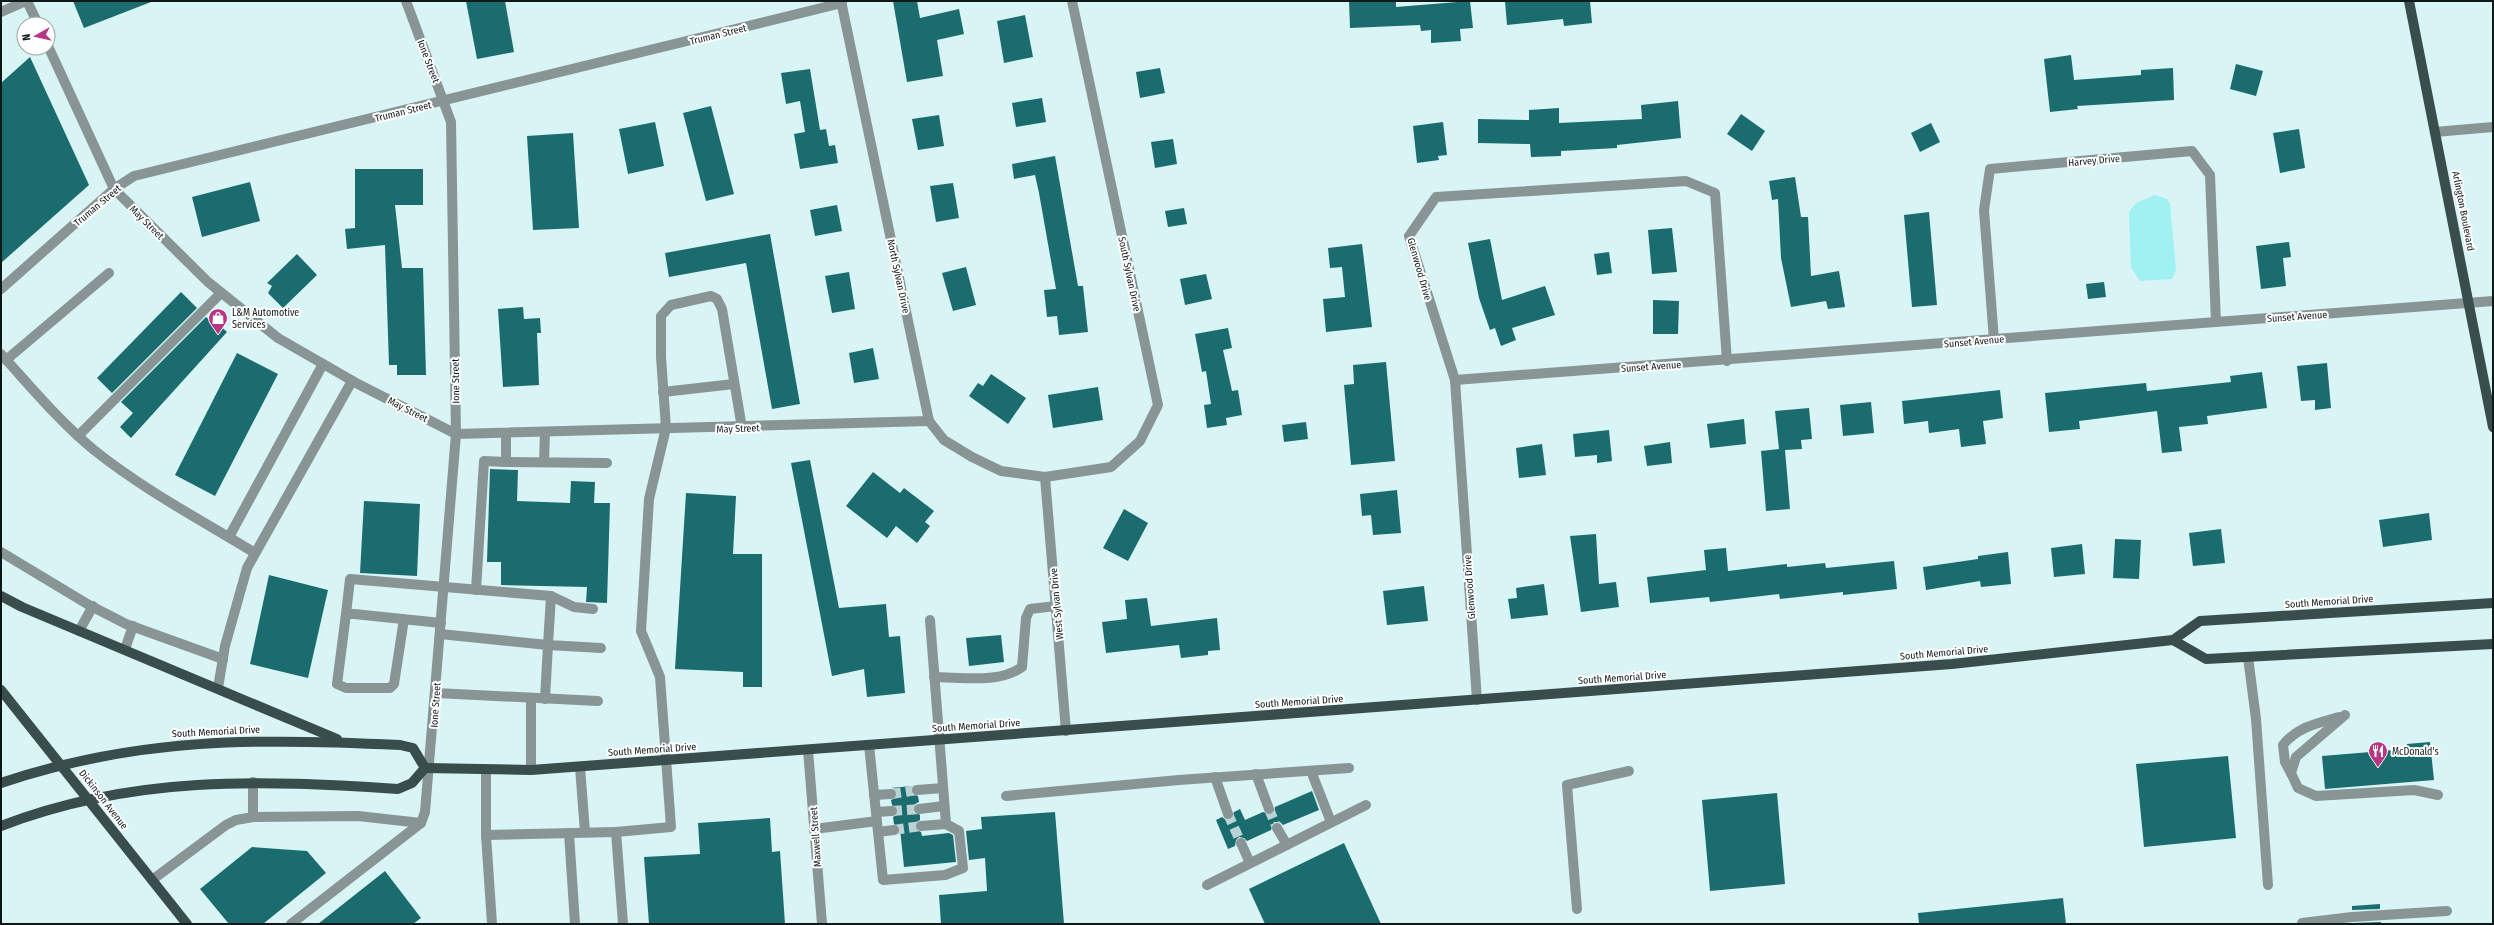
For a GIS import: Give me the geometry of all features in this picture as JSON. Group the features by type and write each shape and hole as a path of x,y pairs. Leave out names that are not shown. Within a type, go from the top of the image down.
{"main road":[{"name":"Arlington Boulevard","path":"2409,1 2470,303 2493,427"},
{"path":"1,596 79,631 218,688 343,742"},
{"name":"South Memorial Drive","path":"1,783 62,765 154,747 201,743 296,740 400,745 413,748 427,769 486,771 580,767 1952,664 2173,640 2200,621 2493,603"},
{"path":"2173,640 2206,659 2493,644"},
{"name":"Dickinson Avenue","path":"1,690 187,924"},
{"path":"1,826 89,799 177,786 253,782 398,789 412,783 427,769"}],"street":[{"path":"1,12 27,1 34,16"},
{"name":"Ione Street","path":"406,1 451,122 456,434 436,693 427,769 425,812 421,823"},
{"name":"South Sylvan Drive","path":"1045,477 1111,467 1140,441 1158,405 1072,1"},
{"name":"Truman Street","path":"1,289 114,189 134,176 842,2"},
{"name":"North Sylvan Drive","path":"842,2 929,421 944,440 972,457 1001,471 1045,477"},
{"name":"May Street","path":"53,56 114,189 221,293 278,338 352,381 456,434 666,428 742,428 929,421"},
{"path":"2436,132 2493,127"},
{"name":"Harvey Drive","path":"1994,340 1984,210 1990,169 2192,151 2210,175 2216,322"},
{"name":"Glenwood Drive","path":"1477,700 1455,380 1409,236 1436,197 1686,181 1715,193 1727,361"},
{"path":"109,273 3,357 78,436 141,484 255,553"},
{"path":"78,436 221,293"},
{"path":"486,836 616,832 671,827 660,678 641,631 649,499 666,428 663,392 661,316 671,305 711,296 717,299 722,308 742,428"},
{"name":"Sunset Avenue","path":"1455,380 1727,361 2493,301"},
{"path":"229,538 323,364"},
{"path":"218,688 223,659 247,568 352,381"},
{"path":"663,392 734,384"},
{"path":"544,462 545,432"},
{"path":"506,433 506,462"},
{"path":"476,590 484,461 606,463"},
{"name":"West Sylvan Drive","path":"1045,477 1066,731"},
{"path":"1,552 93,606 133,626 223,659"},
{"path":"404,619 394,684 390,688 346,688 338,684 350,579 551,596 574,607 593,609"},
{"path":"545,699 551,596"},
{"path":"79,631 93,606"},
{"path":"934,677 999,676 1012,674 1022,667 1026,618 1030,609 1056,606"},
{"path":"346,614 441,623"},
{"path":"930,620 938,740 946,824"},
{"path":"125,649 133,626"},
{"path":"440,634 548,645 601,648"},
{"path":"2248,657 2256,719 2268,885"},
{"path":"436,693 598,701"},
{"path":"531,698 531,770"},
{"path":"2290,773 2296,757 2345,715 2306,727 2292,734 2283,745 2285,762 2290,773 2298,788 2316,796 2414,790 2438,795"},
{"path":"869,746 883,880 945,875 964,868 959,831 946,824 921,826"},
{"name":"Maxwell Street","path":"808,750 822,924"},
{"path":"580,767 585,832"},
{"path":"1006,796 1215,777 1349,768"},
{"path":"486,771 486,836 492,924"},
{"path":"1311,771 1331,822"},
{"path":"1577,909 1567,785 1629,771"},
{"path":"1256,774 1269,809"},
{"path":"1215,777 1228,814"},
{"path":"253,782 253,818"},
{"path":"918,790 943,788"},
{"path":"874,796 891,794"},
{"path":"1207,885 1366,805"},
{"path":"919,809 944,806"},
{"path":"814,829 877,822 892,811"},
{"path":"152,880 226,825 236,820 253,818 358,816 421,823"},
{"path":"877,822 894,830"},
{"path":"291,924 421,823"},
{"path":"1277,828 1287,845"},
{"path":"616,832 623,924"},
{"path":"569,833 575,924"},
{"path":"1241,843 1250,863"},
{"path":"2302,924 2352,917 2447,911"}],"shaded area":[{"path":"2155,195 2167,199 2170,204 2176,270 2172,279 2140,281 2131,268 2129,212 2136,203"}],"building":[{"path":"73,1 151,1 151,2 84,28"},
{"path":"466,1 505,1 514,52 477,59"},
{"path":"893,1 917,1 920,18 959,9 964,34 937,40 943,76 907,82"},
{"path":"1349,1 1396,1 1396,7 1470,1 1473,28 1460,29 1461,41 1431,43 1431,30 1421,31 1420,25 1350,28"},
{"path":"1505,1 1590,1 1592,23 1564,26 1563,19 1507,25"},
{"path":"1025,15 1033,57 1004,63 997,21"},
{"path":"2071,55 2074,80 2141,75 2141,70 2173,68 2174,100 2077,106 2078,109 2050,112 2044,59"},
{"path":"30,57 89,185 1,263 1,83"},
{"path":"2236,64 2263,71 2256,96 2230,89"},
{"path":"1160,68 1165,93 1140,98 1136,72"},
{"path":"810,69 820,130 826,129 829,146 835,145 838,163 800,169 794,134 805,132 800,101 786,104 781,73"},
{"path":"1042,98 1046,122 1016,127 1012,103"},
{"path":"1678,101 1681,138 1617,145 1617,148 1561,151 1561,156 1531,157 1530,144 1478,143 1478,119 1529,120 1529,110 1559,108 1559,123 1642,119 1641,105"},
{"path":"711,106 734,194 706,201 683,113"},
{"path":"1741,114 1765,131 1752,151 1727,134"},
{"path":"939,115 944,146 918,150 912,119"},
{"path":"655,122 664,166 628,174 619,129"},
{"path":"1443,122 1447,155 1438,156 1439,160 1417,163 1413,126"},
{"path":"1931,123 1940,142 1920,152 1911,133"},
{"path":"2299,129 2305,168 2280,173 2273,133"},
{"path":"573,133 579,228 533,230 527,136"},
{"path":"1173,139 1177,164 1155,168 1151,142"},
{"path":"1055,156 1078,286 1083,286 1088,332 1059,335 1057,316 1047,317 1044,290 1056,289 1035,175 1014,179 1012,164"},
{"path":"355,169 423,169 423,205 395,205 402,268 423,268 426,375 397,375 397,365 389,365 385,245 347,249 345,229 355,228"},
{"path":"1795,177 1801,217 1808,217 1811,276 1839,271 1845,307 1828,309 1826,301 1791,307 1781,258 1778,199 1772,200 1769,181"},
{"path":"250,182 260,221 202,237 192,197"},
{"path":"953,183 959,218 936,222 930,186"},
{"path":"837,205 842,231 815,236 810,210"},
{"path":"1184,208 1187,224 1168,227 1165,211"},
{"path":"1929,212 1937,305 1912,307 1904,215"},
{"path":"1672,228 1677,272 1652,274 1648,230"},
{"path":"770,234 800,404 772,409 746,263 669,277 665,253"},
{"path":"1490,239 1502,300 1545,286 1555,315 1512,328 1516,340 1501,346 1495,328 1490,330 1479,298 1468,243"},
{"path":"2289,242 2291,257 2283,258 2286,286 2261,289 2256,246"},
{"path":"1362,244 1372,327 1326,332 1323,299 1345,297 1342,267 1330,268 1328,248"},
{"path":"1609,252 1612,273 1597,275 1594,254"},
{"path":"297,254 317,275 283,308 268,293 272,286 267,283"},
{"path":"966,267 976,305 953,311 942,273"},
{"path":"849,272 855,309 832,313 825,276"},
{"path":"1206,274 1212,299 1185,305 1180,279"},
{"path":"2104,282 2106,297 2088,299 2086,284"},
{"path":"181,292 197,308 112,393 97,378"},
{"path":"1653,300 1679,301 1678,334 1653,334"},
{"path":"523,307 524,319 540,318 541,333 537,333 539,385 503,387 498,309"},
{"path":"206,317 214,324 216,322 227,332 131,438 120,427 133,413 121,402"},
{"path":"1228,328 1232,348 1223,350 1232,391 1238,390 1242,415 1226,418 1227,425 1207,428 1204,405 1211,404 1206,371 1202,372 1195,334"},
{"path":"873,348 879,379 854,383 849,353"},
{"path":"237,353 278,374 215,496 175,475"},
{"path":"1386,362 1395,461 1351,465 1344,385 1354,384 1353,365"},
{"path":"2327,363 2331,408 2315,410 2315,400 2301,401 2297,366"},
{"path":"2262,372 2267,408 2207,416 2208,424 2179,427 2182,451 2162,453 2157,411 2079,421 2080,429 2049,432 2045,393 2146,383 2147,391 2231,382 2230,376"},
{"path":"991,374 1026,398 1008,424 969,396 978,383 983,386"},
{"path":"1098,387 1103,420 1053,428 1048,395"},
{"path":"2000,390 2003,418 1983,421 1986,444 1961,447 1959,429 1929,433 1928,421 1904,424 1902,401"},
{"path":"1871,402 1874,433 1843,436 1840,405"},
{"path":"1809,408 1812,439 1801,440 1802,449 1785,450 1790,509 1766,511 1761,451 1779,449 1775,411"},
{"path":"1744,419 1746,444 1710,448 1707,424"},
{"path":"1306,422 1308,439 1284,442 1282,425"},
{"path":"1609,430 1612,461 1597,463 1597,455 1575,457 1573,434"},
{"path":"1670,442 1672,463 1647,466 1644,446"},
{"path":"1542,444 1546,475 1519,478 1516,448"},
{"path":"810,460 839,608 886,604 889,637 900,636 905,693 867,697 864,669 832,676 791,463"},
{"path":"490,469 518,470 517,501 570,503 571,481 595,482 594,503 610,503 607,603 586,602 587,587 501,585 501,562 487,562"},
{"path":"873,472 900,493 904,488 934,511 925,522 930,526 917,543 896,526 887,538 846,506"},
{"path":"1397,490 1401,533 1373,535 1371,515 1362,516 1360,494"},
{"path":"686,493 736,496 733,554 762,554 762,687 743,687 743,672 675,669"},
{"path":"364,501 420,504 417,576 360,573"},
{"path":"1124,509 1148,523 1128,561 1103,548"},
{"path":"2429,513 2432,540 2383,547 2379,520"},
{"path":"2221,529 2225,563 2193,566 2189,533"},
{"path":"1596,534 1599,584 1616,582 1619,607 1581,612 1570,536"},
{"path":"2115,539 2141,540 2139,579 2113,578"},
{"path":"2082,544 2085,574 2054,577 2051,548"},
{"path":"1726,548 1728,571 1787,564 1787,567 1825,563 1826,568 1894,561 1897,589 1843,595 1843,592 1780,599 1779,594 1710,602 1709,597 1650,603 1647,577 1706,570 1704,550"},
{"path":"2008,552 2011,584 1981,587 1980,581 1926,590 1923,567 1978,559 1978,556"},
{"path":"269,575 328,590 308,678 250,664"},
{"path":"1544,584 1548,615 1511,619 1508,599 1517,598 1516,588"},
{"path":"1424,586 1428,621 1387,625 1383,591"},
{"path":"1147,598 1151,626 1217,618 1220,650 1208,651 1208,655 1181,658 1179,645 1106,653 1102,622 1127,619 1125,600"},
{"path":"1001,635 1004,662 969,666 966,638"},
{"name":"McDonald's","path":"2430,742 2434,780 2325,789 2322,756 2407,749 2407,744"},
{"path":"2228,756 2236,838 2144,847 2136,764"},
{"path":"913,786 911,793 918,796 919,802 915,804 913,810 920,815 920,820 915,823 915,829 921,832 922,836 949,833 953,835 956,862 904,867 900,829 894,824 893,817 898,814 898,810 892,805 891,800 897,797 897,793 894,788 890,788"},
{"path":"1312,791 1319,810 1283,825 1280,822 1274,822 1271,830 1247,841 1244,838 1239,837 1236,840 1235,846 1228,849 1216,820 1222,817 1226,820 1230,820 1234,812 1240,809 1245,820 1263,812 1271,815 1274,813 1275,807"},
{"path":"1777,793 1785,884 1710,891 1702,800"},
{"path":"1055,812 1064,924 941,924 939,895 987,891 985,858 969,860 966,831 982,829 981,817"},
{"path":"770,818 772,852 780,851 785,924 649,924 644,857 700,854 698,823"},
{"path":"1344,843 1381,924 1265,924 1249,889"},
{"path":"252,847 307,851 326,873 263,924 229,924 200,889"},
{"path":"385,871 421,918 413,924 318,924"},
{"path":"2063,898 2066,924 1919,924 1918,913"},
{"path":"2380,904 2380,909 2352,910 2352,906"},
{"path":"2381,922 2381,924 2353,923"}],"tunnel":[{"path":"891,794 917,790"},
{"path":"892,811 919,809"},
{"path":"1269,809 1277,828"},
{"path":"1228,814 1241,843"},
{"path":"894,830 921,826"}],"place":[{"name":"L&M Automotive Services","path":"218,335"},
{"name":"McDonald's","path":"2378,768"}]}
